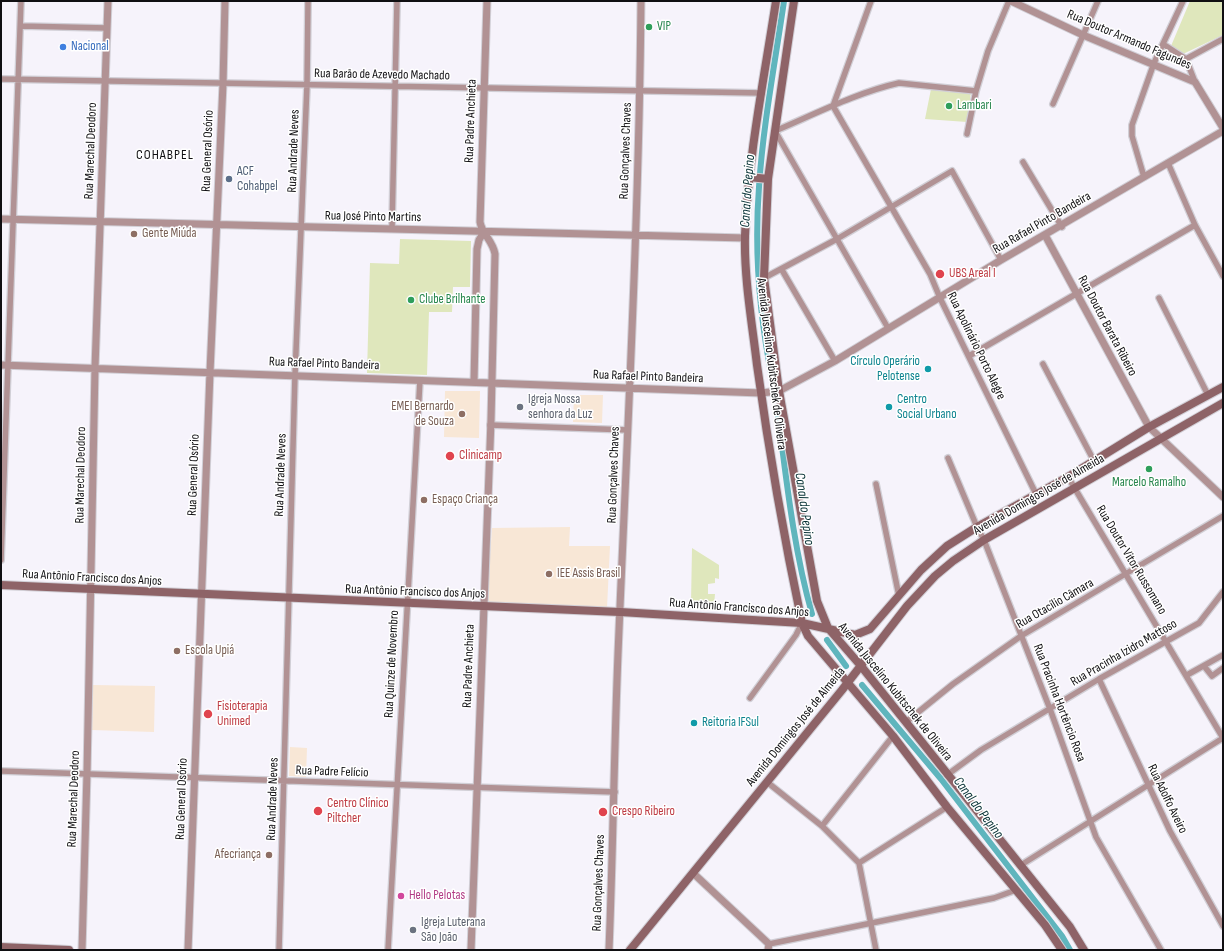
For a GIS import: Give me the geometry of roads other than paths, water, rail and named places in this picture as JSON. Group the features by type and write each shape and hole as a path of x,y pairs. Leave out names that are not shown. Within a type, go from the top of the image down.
{"main road":[{"name":"Avenida Juscelino Kubitschek de Oliveira","path":"776,1 751,177 745,238 749,307 778,508 802,623 808,636 892,736 947,807 1045,925 1062,950"},
{"name":"Avenida Juscelino Kubitschek de Oliveira","path":"794,1 775,131 766,179 764,278 779,391 817,601 828,628 861,666 947,775 1021,865 1070,927 1084,950"},
{"path":"751,177 766,179"},
{"name":"Avenida Domingos José de Almeida","path":"828,628 843,634 862,634 870,629 933,558 977,527 1068,477 1149,427 1223,387"},
{"name":"Avenida Domingos José de Almeida","path":"630,950 847,684 907,606 935,576 953,561 984,540 1223,403"},
{"name":"Rua Antônio Francisco dos Anjos","path":"1,586 620,612 802,623 828,628"},
{"path":"1,946 69,950"}],"street":[{"path":"1,560 21,1"},
{"name":"Rua Marechal Deodoro","path":"82,950 95,368 108,1"},
{"name":"Rua General Osório","path":"188,950 203,595 210,372 223,84 225,1"},
{"name":"Rua Andrade Neves","path":"279,950 285,781 295,375 308,85 308,1"},
{"path":"392,229 397,1"},
{"name":"Rua Padre Anchieta","path":"471,950 490,425 494,249 480,222 487,1"},
{"name":"Rua Gonçalves Chaves","path":"609,950 620,612 630,388 640,91 641,1"},
{"path":"833,106 872,1"},
{"path":"967,134 976,91 988,51 1010,1"},
{"name":"Rua Doutor Armando Fagundes","path":"1010,1 1083,35 1154,63 1195,82"},
{"path":"1053,104 1098,1"},
{"path":"1144,177 1132,136 1132,125 1154,63 1183,1"},
{"path":"20,26 107,28"},
{"path":"1186,58 1223,39"},
{"name":"Rua Doutor Armando Fagundes","path":"1163,44 1186,58 1195,82 1223,130"},
{"name":"Rua Barão de Azevedo Machado","path":"1,79 762,93"},
{"path":"888,328 775,131 833,106 899,83 976,91"},
{"name":"Rua Apolinário Porto Alegre","path":"833,106 930,274 940,298 1036,494"},
{"name":"Rua Rafael Pinto Bandeira","path":"1,365 761,393 779,391 835,361 1001,260 1062,227 1223,130"},
{"path":"1023,162 1062,227"},
{"path":"1168,164 1195,225 1223,276"},
{"path":"764,278 782,270 837,239 952,171 1001,260"},
{"name":"Rua José Pinto Martins","path":"1,219 745,238"},
{"path":"969,356 1195,225"},
{"path":"474,382 477,249 479,240 484,232"},
{"name":"Rua Doutor Barata Ribeiro","path":"1045,235 1149,427 1223,497"},
{"path":"477,249 487,244 494,249"},
{"path":"782,270 835,361"},
{"path":"1159,298 1208,395"},
{"path":"1043,364 1094,461"},
{"name":"Rua Quinze de Novembro","path":"388,950 420,380"},
{"path":"490,425 628,430"},
{"name":"Rua Pracinha Hortêncio Rosa","path":"948,458 984,540 1050,709 1101,848 1161,950"},
{"name":"Rua Doutor Vitor Russomano","path":"1068,477 1128,574 1223,738"},
{"path":"876,484 899,596"},
{"name":"Rua Otacílio Câmara","path":"906,722 953,684 1021,636 1128,574 1223,516"},
{"name":"Rua Pracinha Izidro Mattoso","path":"947,775 981,750 1099,679 1199,622 1223,592"},
{"path":"750,698 796,635 802,623"},
{"path":"1187,675 1223,655"},
{"path":"1204,666 1212,676 1223,668"},
{"name":"Rua Adolfo Aveiro","path":"1099,679 1170,831 1223,926"},
{"path":"822,826 892,736"},
{"path":"1021,865 1092,822 1223,738"},
{"name":"Rua Padre Felício","path":"1,771 87,773 397,786 615,792"},
{"path":"767,782 822,826 859,863 876,950"},
{"path":"859,863 947,807"},
{"path":"693,872 758,931 769,947 871,923 994,898 1016,890"}],"waterway":[{"name":"Canal do Pepino","path":"773,383 768,359 759,286 757,236 763,140 784,1"},
{"name":"Canal do Pepino","path":"777,407 795,537 805,589 812,614"},
{"name":"Canal do Pepino","path":"827,640 846,666"},
{"name":"Canal do Pepino","path":"862,685 941,779 1062,936 1070,950"}],"place":[{"name":"VIP","path":"649,27"},
{"name":"Nacional","path":"63,47"},
{"name":"Lambari","path":"949,106"},
{"name":"ACF Cohabpel","path":"229,179"},
{"name":"Gente Miúda","path":"134,234"},
{"name":"UBS Areal I","path":"940,274"},
{"name":"Clube Brilhante","path":"411,300"},
{"name":"Círculo Operário Pelotense","path":"928,369"},
{"name":"Igreja Nossa senhora da Luz","path":"520,407"},
{"name":"Centro Social Urbano","path":"889,407"},
{"name":"EMEI Bernardo de Souza","path":"462,414"},
{"name":"Clinicamp","path":"450,456"},
{"name":"Marcelo Ramalho","path":"1149,469"},
{"name":"Espaço Criança","path":"424,500"},
{"name":"IEE Assis Brasil","path":"549,574"},
{"name":"Escola Upiá","path":"177,651"},
{"name":"Fisioterapia Unimed","path":"208,714"},
{"name":"Reitoria IFSul","path":"694,723"},
{"name":"Centro Clínico Piltcher","path":"318,811"},
{"name":"Crespo Ribeiro","path":"603,812"},
{"name":"Afecriança","path":"269,855"},
{"name":"Hello Pelotas","path":"401,896"},
{"name":"Igreja Luterana São João","path":"413,930"}],"district":[{"name":"COHABPEL","path":"165,155"}]}
